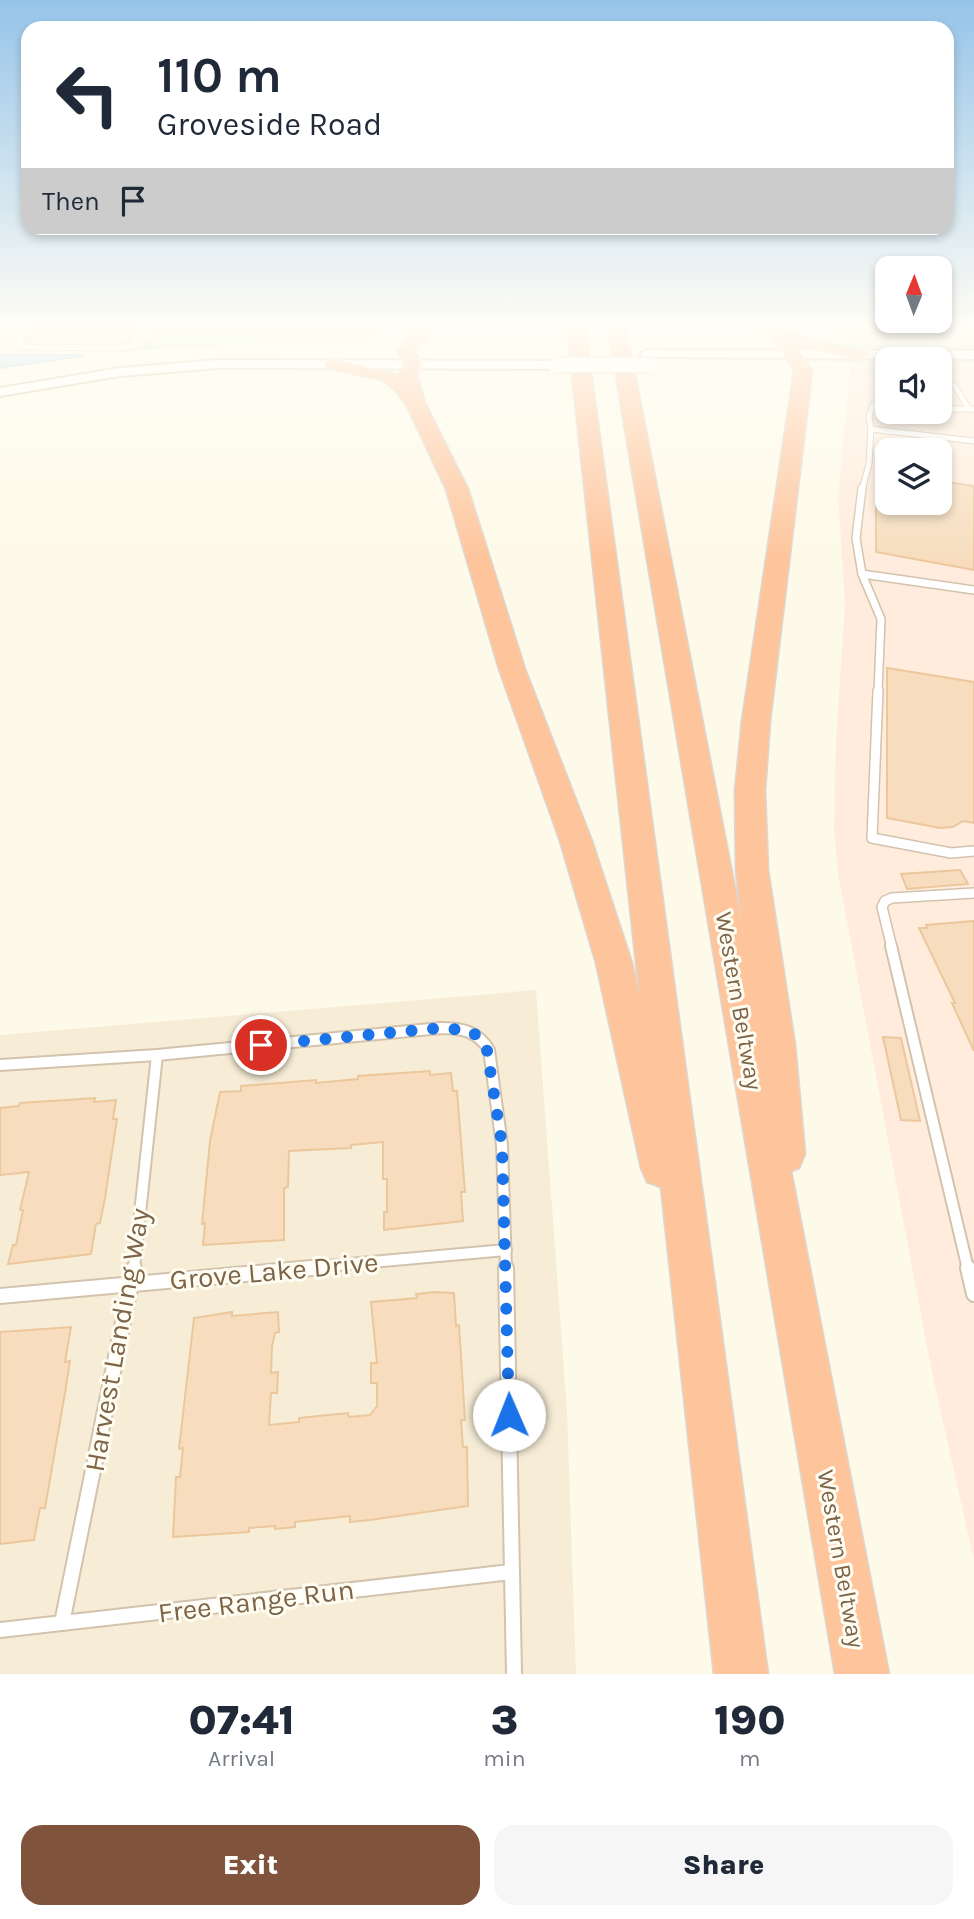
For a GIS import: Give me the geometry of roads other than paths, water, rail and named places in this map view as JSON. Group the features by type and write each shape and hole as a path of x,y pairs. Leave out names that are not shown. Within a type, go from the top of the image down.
{"highway":[{"path":"417,406 457,489 512,669 576,841 614,963 656,1144 717,1465"},
{"path":"571,406 717,1465 741,1674"},
{"name":"Western Beltway","path":"631,406 862,1674"},
{"path":"794,406 750,791 752,870 776,1045 799,1317"}],"lane":[{"path":"873,406 869,416 869,464 859,500 856,538 862,574 881,619 872,838 951,853 974,851"},
{"path":"952,409 972,409"},
{"path":"871,429 974,441"},
{"path":"862,574 974,590"},
{"path":"974,893 892,898 885,901 882,907 974,1294"},
{"path":"0,1065 157,1055 441,1028 463,1029 477,1034 489,1050 502,1145 514,1674"},
{"name":"Harvest Landing Way","path":"62,1623 132,1284 157,1055"},
{"name":"Grove Lake Drive","path":"0,1296 506,1250"},
{"name":"Free Range Run","path":"0,1630 511,1572"}]}
